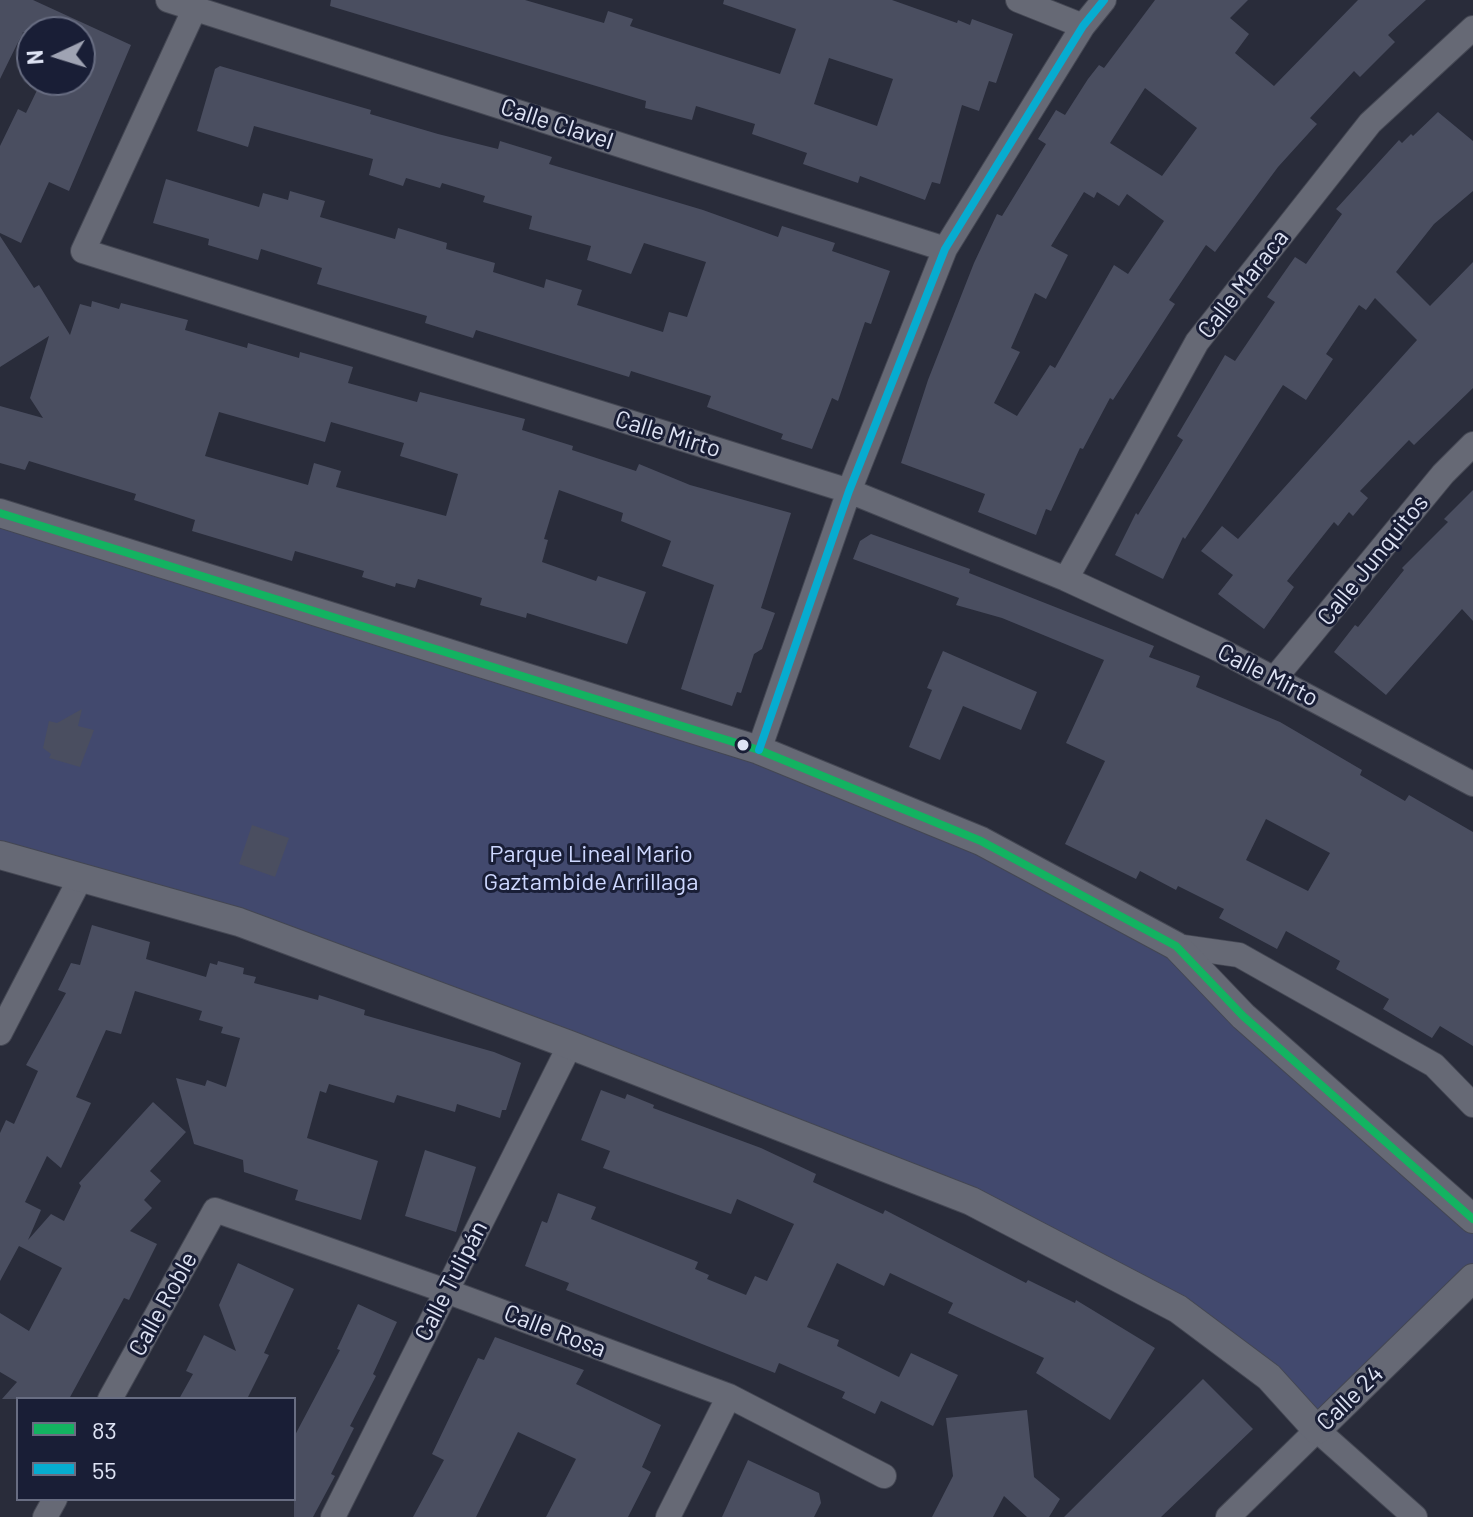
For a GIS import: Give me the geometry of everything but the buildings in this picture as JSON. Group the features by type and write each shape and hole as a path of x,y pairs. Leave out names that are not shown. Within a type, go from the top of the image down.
{"street":[{"name":"Calle Clavel","path":"168,0 945,249"},
{"path":"1018,0 1083,26"},
{"path":"759,750 849,491 945,249 1083,26 1104,0"},
{"name":"Calle Mirto","path":"195,8 83,251 849,491 1066,579 1275,678 1473,784"},
{"name":"Calle Maraca","path":"1066,579 1197,342 1370,123 1473,28"},
{"name":"Calle Junquitos","path":"1275,678 1443,474 1473,444"},
{"path":"0,513 759,750 981,841 1176,946 1243,1016 1473,1219"},
{"path":"0,855 239,922 570,1045 971,1201 1178,1309 1269,1377 1317,1430 1415,1517"},
{"path":"0,1033 80,879"},
{"path":"1176,946 1239,955 1434,1065 1473,1105"},
{"name":"Calle Tulipán","path":"333,1517 570,1045"},
{"name":"Calle Rosa","path":"215,1210 446,1291 729,1396 884,1476"},
{"name":"Calle Roble","path":"111,1397 215,1210"},
{"name":"Calle 24","path":"1228,1517 1473,1278"},
{"path":"668,1517 729,1396"}],"green space":[{"name":"Parque Lineal Mario Gaztambide Arrillaga","path":"0,513 759,750 1176,946 1473,1218 1473,1278 1317,1430 1269,1377 971,1201 570,1045 0,855"}],"transit line":[{"name":"55","path":"759,750 849,491 945,249 1083,26 1104,0"},
{"name":"83","path":"0,513 759,750 981,841 1176,946 1243,1016 1473,1219"}]}
